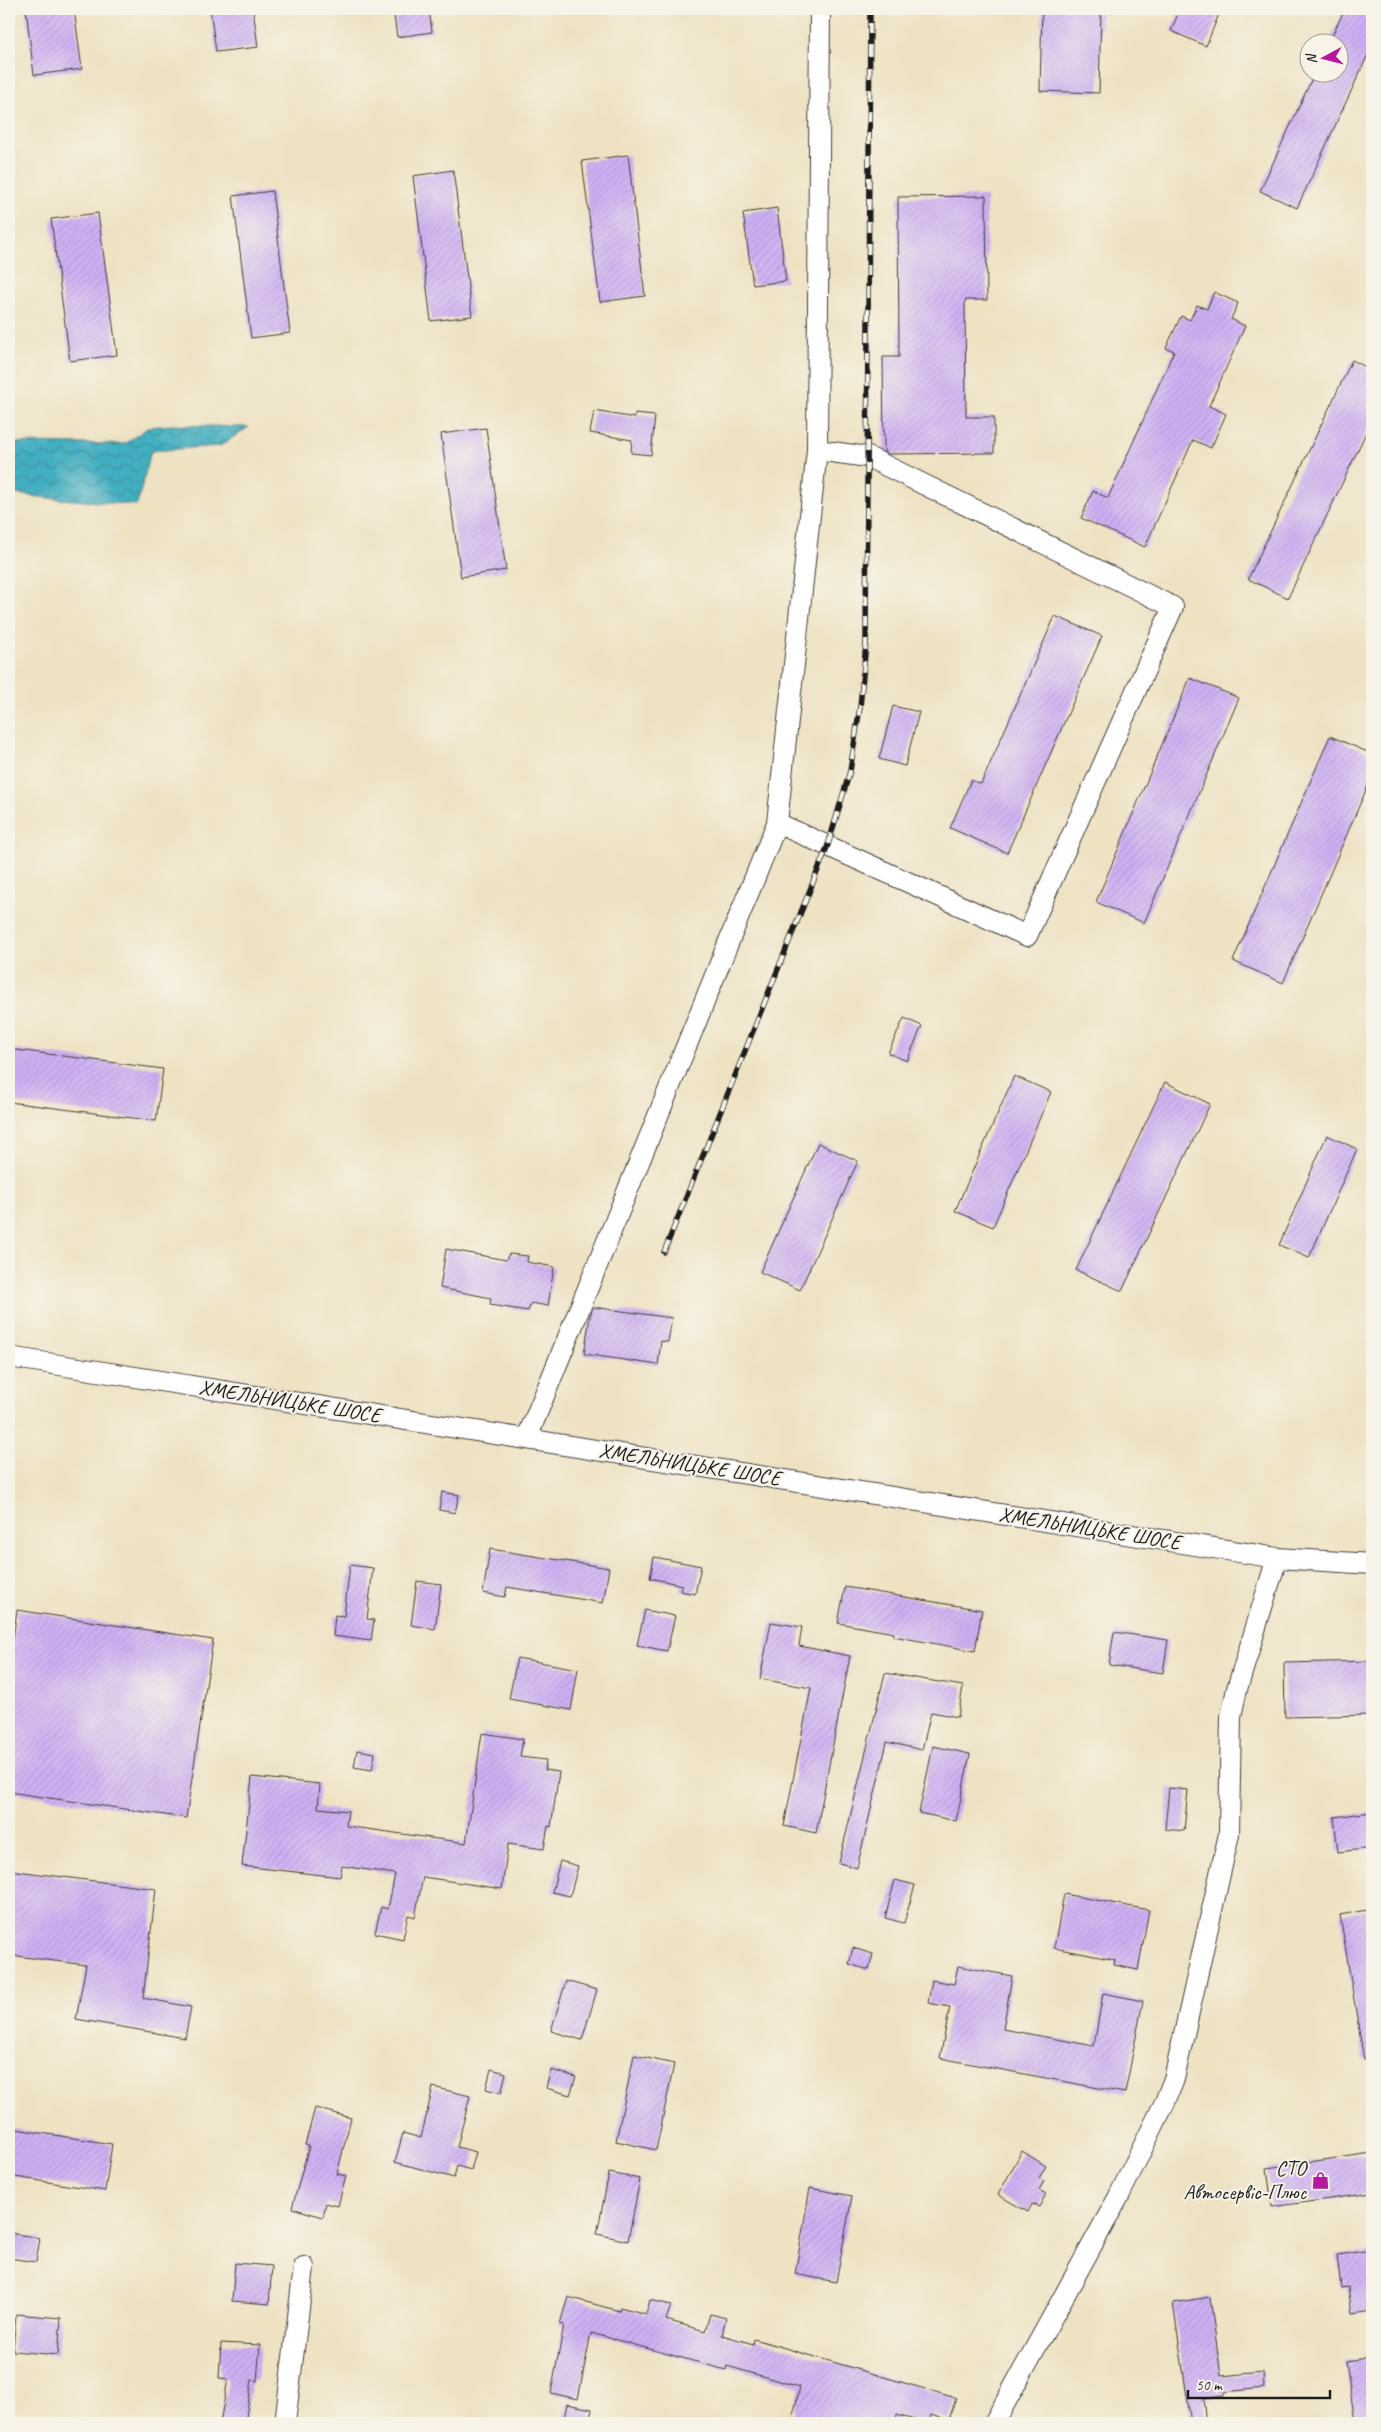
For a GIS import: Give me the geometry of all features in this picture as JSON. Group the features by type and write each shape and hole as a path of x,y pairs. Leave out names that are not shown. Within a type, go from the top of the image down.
{"street":[{"path":"527,1438 777,824 817,450 820,9"},
{"path":"777,824 1027,936 1173,606 868,457 817,450"},
{"name":"ХМЕЛЬНИЦЬКЕ ШОСЕ","path":"9,1357 1277,1558 1372,1564"},
{"path":"994,2423 1118,2198 1162,2110 1174,2079 1229,1834 1231,1716 1237,1689 1277,1558"},
{"path":"285,2423 304,2267"}],"water":[{"path":"171,425 249,427 220,446 151,451 137,505 9,493 9,443 124,444 149,427"}],"building":[{"path":"26,9 74,9 82,69 34,75"},
{"path":"210,9 253,9 258,47 216,52"},
{"path":"393,9 429,9 432,32 397,37"},
{"path":"1042,9 1101,9 1099,93 1040,91"},
{"path":"1180,9 1221,9 1206,46 1171,31"},
{"path":"1345,9 1372,9 1372,46 1297,208 1260,191 1310,82 1348,82 1348,32 1334,32"},
{"path":"628,155 645,296 600,302 582,161"},
{"path":"453,170 472,316 431,321 413,176"},
{"path":"272,191 290,333 251,338 233,196"},
{"path":"986,196 987,300 965,300 966,417 994,417 994,453 889,454 884,452 883,357 899,357 898,197"},
{"path":"777,208 786,281 753,285 743,213"},
{"path":"98,213 117,355 70,361 51,219"},
{"path":"1214,292 1238,303 1231,319 1245,326 1209,406 1226,414 1211,448 1193,440 1145,547 1081,518 1093,491 1108,498 1174,351 1166,348 1181,316 1190,320 1197,305 1207,309"},
{"path":"1352,360 1372,370 1372,420 1288,598 1248,579"},
{"path":"594,411 635,418 635,414 655,416 651,455 631,453 632,440 590,433"},
{"path":"486,428 506,570 461,577 441,434"},
{"path":"1055,616 1102,636 1007,853 950,828 971,780 981,784"},
{"path":"1190,678 1239,698 1144,923 1096,902"},
{"path":"893,706 919,712 905,766 879,759"},
{"path":"1330,736 1372,754 1372,776 1283,983 1233,961"},
{"path":"904,1018 922,1026 907,1061 888,1053"},
{"path":"9,1049 163,1069 156,1121 9,1102"},
{"path":"1014,1076 1051,1092 993,1227 955,1211"},
{"path":"1165,1082 1210,1104 1122,1291 1076,1270"},
{"path":"1327,1135 1357,1149 1309,1258 1279,1245"},
{"path":"818,1143 858,1161 800,1290 760,1272"},
{"path":"446,1249 506,1260 509,1254 528,1256 527,1262 554,1267 548,1306 531,1303 528,1311 490,1305 491,1298 440,1288"},
{"path":"593,1307 672,1318 668,1342 661,1341 658,1365 584,1354"},
{"path":"442,1492 459,1495 455,1513 439,1510"},
{"path":"490,1549 609,1568 603,1603 507,1587 505,1597 483,1593"},
{"path":"654,1557 701,1566 695,1594 680,1591 682,1585 650,1578"},
{"path":"350,1565 373,1568 367,1619 374,1620 371,1641 333,1636 335,1615 344,1616"},
{"path":"417,1581 441,1584 435,1629 411,1625"},
{"path":"845,1587 982,1610 975,1651 893,1636 894,1633 838,1623"},
{"path":"17,1610 213,1640 186,1818 9,1792 9,1668"},
{"path":"645,1610 675,1616 667,1651 637,1645"},
{"path":"771,1622 802,1627 799,1646 850,1656 816,1833 784,1826 811,1688 760,1679"},
{"path":"1114,1632 1168,1640 1163,1673 1109,1665"},
{"path":"517,1658 578,1669 571,1710 509,1699"},
{"path":"1372,1661 1372,1715 1285,1717 1284,1663"},
{"path":"885,1673 963,1686 958,1717 931,1712 922,1750 887,1742 857,1868 839,1863"},
{"path":"482,1733 523,1739 520,1757 546,1760 545,1770 559,1772 551,1827 548,1826 544,1849 508,1844 502,1889 423,1877 415,1917 408,1915 403,1939 375,1933 381,1907 388,1909 395,1874 342,1866 340,1877 242,1866 252,1777 320,1784 318,1808 348,1811 346,1826 466,1843"},
{"path":"933,1746 970,1754 956,1821 919,1813"},
{"path":"357,1750 375,1753 372,1770 354,1767"},
{"path":"1169,1788 1188,1790 1184,1831 1165,1829"},
{"path":"1372,1812 1372,1848 1338,1852 1334,1817"},
{"path":"560,1861 578,1866 570,1896 552,1892"},
{"path":"9,1870 156,1889 143,1998 191,2007 185,2038 76,2019 86,1965 9,1955"},
{"path":"895,1880 915,1885 904,1923 885,1918"},
{"path":"1064,1894 1149,1910 1138,1970 1114,1965 1115,1960 1054,1948"},
{"path":"1372,1909 1372,2059 1364,2060 1340,1915"},
{"path":"853,1948 873,1954 869,1970 849,1964"},
{"path":"958,1966 1012,1976 1003,2029 1094,2046 1103,1993 1143,2001 1125,2093 940,2058 950,2007 928,2003 932,1980 954,1984"},
{"path":"566,1981 597,1990 582,2040 551,2031"},
{"path":"634,2055 674,2064 656,2150 616,2141"},
{"path":"491,2069 506,2073 501,2093 486,2089"},
{"path":"551,2070 576,2077 570,2095 546,2088"},
{"path":"433,2087 470,2096 457,2147 476,2152 471,2170 457,2166 454,2178 395,2162 403,2133 421,2138"},
{"path":"315,2108 351,2118 337,2174 346,2176 338,2206 326,2203 323,2217 292,2208 309,2146 305,2145"},
{"path":"9,2128 112,2144 105,2191 9,2176"},
{"path":"1022,2151 1046,2166 1039,2178 1044,2181 1039,2190 1046,2194 1039,2207 1032,2204 1028,2212 998,2195"},
{"name":"СТО Автосервіс-Плюс","path":"1372,2153 1372,2193 1272,2207 1267,2168"},
{"path":"609,2173 640,2179 628,2241 597,2234"},
{"path":"810,2188 852,2196 836,2282 795,2274"},
{"path":"9,2233 40,2238 36,2262 9,2258"},
{"path":"1372,2250 1372,2311 1352,2314 1348,2287 1341,2288 1337,2255"},
{"path":"235,2263 272,2266 269,2304 232,2301"},
{"path":"568,2297 619,2311 620,2307 646,2314 650,2300 671,2305 666,2320 705,2331 710,2314 726,2318 722,2335 753,2344 754,2339 956,2398 949,2420 931,2415 929,2423 925,2423 897,2415 896,2423 791,2423 800,2387 727,2366 726,2370 591,2333 578,2399 551,2393 564,2325 560,2324"},
{"path":"1210,2297 1221,2376 1263,2372 1264,2388 1224,2392 1224,2396 1203,2399 1206,2423 1191,2423 1173,2303"},
{"path":"16,2314 61,2318 58,2355 13,2351"},
{"path":"221,2343 260,2345 257,2381 252,2380 245,2423 220,2423 228,2379 219,2378"},
{"path":"1372,2357 1372,2423 1355,2423 1346,2361"},
{"path":"567,2404 592,2409 589,2423 563,2423"}],"railway":[{"path":"664,1252 828,845 850,771 860,707 866,643 870,9"}],"place":[{"name":"СТО Автосервіс-Плюс","path":"1320,2180"}]}
